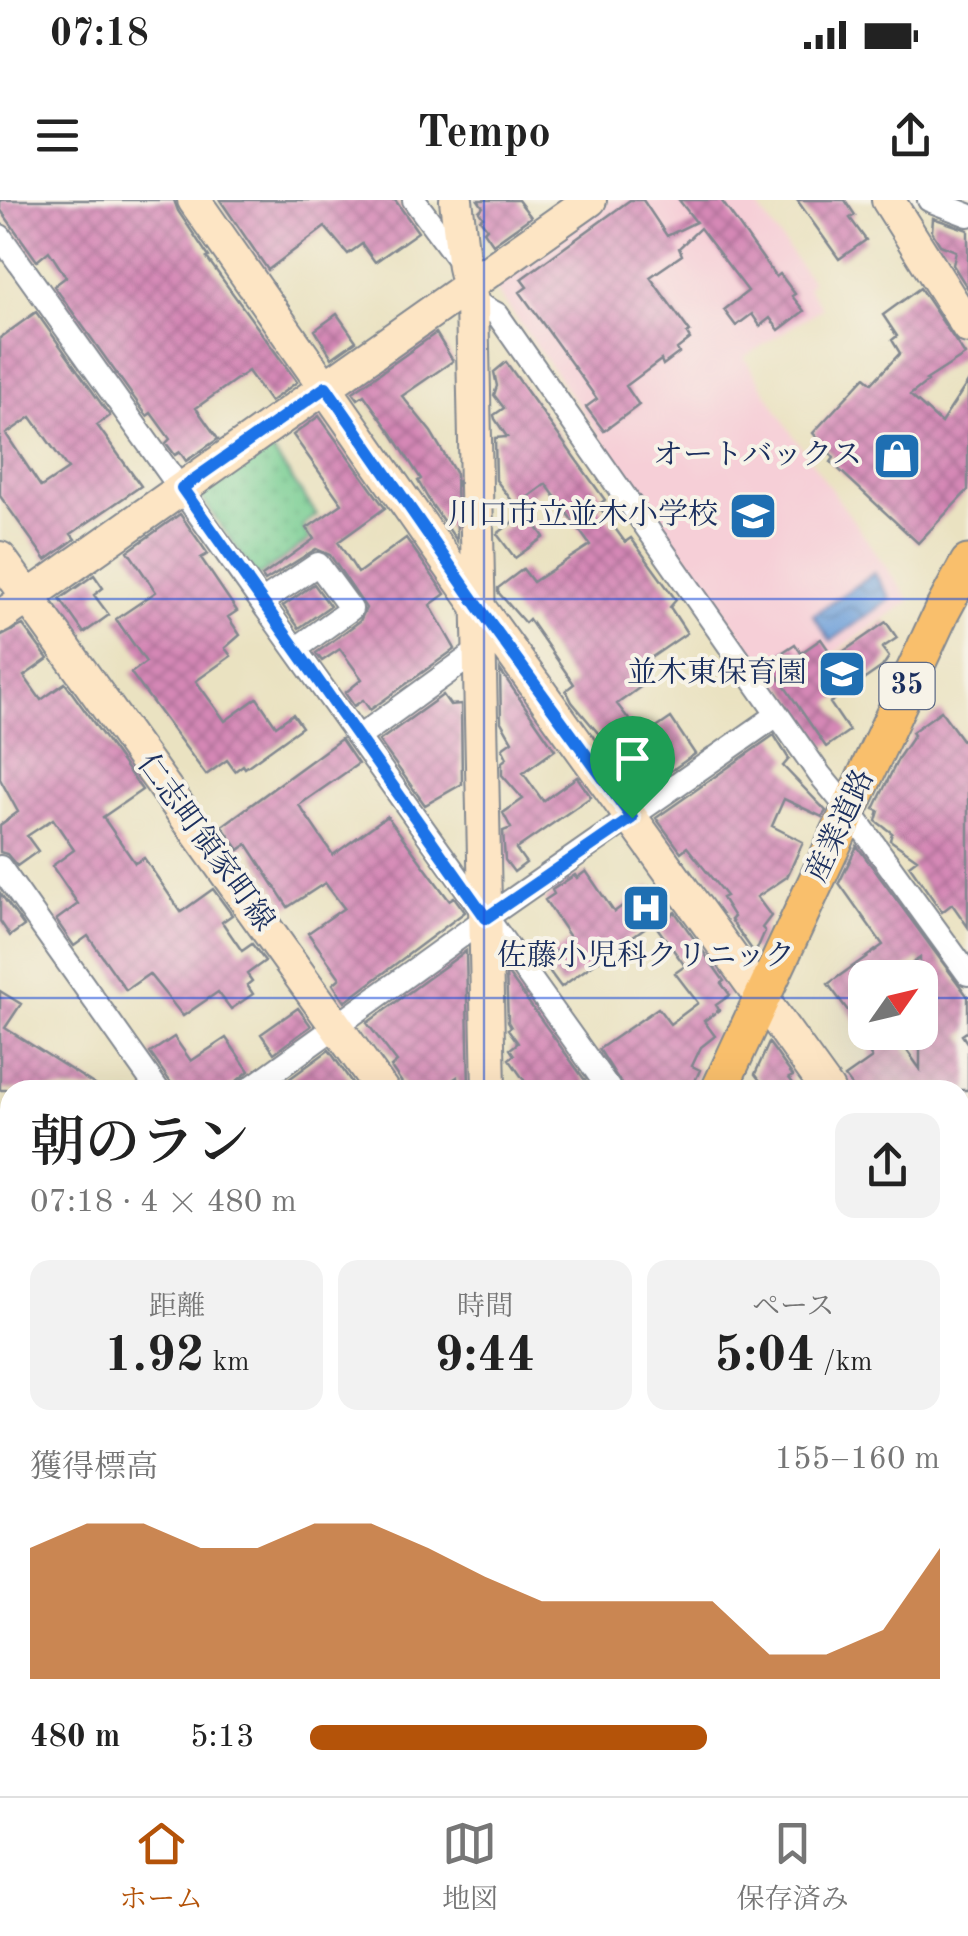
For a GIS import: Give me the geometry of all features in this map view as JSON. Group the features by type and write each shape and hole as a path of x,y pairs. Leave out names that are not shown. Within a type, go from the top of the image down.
{"main road":[{"name":"産業道路","path":"723,1080 968,563"}],"street":[{"path":"194,200 478,606 821,1080"},
{"path":"414,200 469,284 497,314 820,775 968,974"},
{"path":"456,200 469,284 489,1080"},
{"path":"0,617 590,200"},
{"path":"888,200 968,327"},
{"path":"928,200 968,216"},
{"path":"0,236 603,1080"},
{"name":"仁志町領家町線","path":"2,558 375,1080"},
{"path":"263,601 318,564 351,609 297,648"},
{"path":"358,738 478,650"},
{"path":"262,1080 486,918 778,715"},
{"path":"0,867 151,1080"}],"shaded area":[{"name":"川口市立並木小学校","path":"610,200 753,200 812,282 807,287 822,308 744,357 790,431 910,601 780,690 492,284"}],"green space":[{"path":"267,443 317,515 302,526 310,539 257,577 197,492"}],"water":[{"path":"874,573 891,599 831,641 813,615"}],"building":[{"path":"0,200 174,200 207,258 297,382 270,402 248,371 196,408 218,439 186,461 180,452 175,455 166,443 170,439 151,413 147,416 54,286 66,277 49,251 37,261 0,209"},
{"path":"220,200 395,200 418,232 375,262 362,244 348,254 325,227 268,270"},
{"path":"478,200 518,200 531,217 493,244 484,231 487,228 479,211 483,207"},
{"path":"630,200 643,200 667,236 696,222 679,200 721,200 804,311 779,330 770,318 760,326 752,314 736,326 724,310 748,291 700,228 679,248 682,255 650,277 690,332 690,339 663,365 661,360 626,386 639,405 604,431 586,407 597,399 520,292 527,287 521,279"},
{"path":"797,200 845,200 855,215 850,218 866,240 839,259"},
{"path":"933,218 968,230 968,289 953,265 956,251 940,245 932,232"},
{"path":"920,288 965,355 910,395 941,423 968,382 968,490 918,543 831,462 834,458 813,433 865,377 872,383 900,353 892,340 897,336 883,315"},
{"path":"36,312 110,416 97,425 141,486 71,534 75,539 46,560 0,496 0,338","holes":["31,417 68,469 41,487 6,434"]},
{"path":"337,314 356,341 332,358 315,330"},
{"path":"436,333 453,361 402,396 431,432 456,474 457,541 392,434 364,395 358,399 353,392"},
{"path":"506,362 605,500 598,505 625,542 631,538 676,600 670,607 687,633 636,668 646,683 617,704 634,726 609,746 572,702 566,690 574,684 529,619 525,623 498,592 523,569 533,582 590,545 546,484 516,506 496,480 495,438 507,437 494,415 504,408 494,395 494,372"},
{"path":"319,416 385,508 338,542 358,573 406,538 445,594 430,605 455,649 370,710 363,700 354,706 345,693 362,679 340,649 322,661 316,653 360,621 366,608 330,555 316,549 265,581 262,576 314,539 307,528 342,504 293,435"},
{"path":"526,512 544,537 515,558 497,534"},
{"path":"180,514 208,554 201,558 237,611 228,617 240,635 225,648 231,656 196,681 225,721 257,698 276,726 293,714 302,727 235,771 227,760 206,775 131,673 146,662 116,619 156,592 128,551"},
{"path":"94,575 103,588 94,595 109,615 84,633 60,599"},
{"path":"314,584 330,606 299,628 283,606"},
{"path":"886,622 897,638 882,648 889,657 882,667 830,703 849,731 826,747 768,662 795,644 801,653 821,639 834,658"},
{"path":"23,625 48,659 24,676 41,700 65,683 142,790 103,817 135,863 144,858 181,912 213,889 232,915 222,922 242,951 252,944 265,961 247,974 252,981 247,985 253,994 231,1009 218,992 183,1016 149,974 126,990 88,936 74,946 56,920 78,904 52,866 74,850 53,819 27,836 38,851 17,866 0,852 0,825 18,812 0,779 0,637"},
{"path":"500,670 555,750 523,773 543,801 577,777 591,797 516,849 526,863 514,872 505,860 503,831 511,828 503,813 523,799 502,775 502,762 507,758 502,748 512,741 501,722"},
{"path":"443,695 450,705 461,704 462,784 425,805 379,741"},
{"path":"941,711 968,748 968,927 952,904 942,912 909,865 917,859 890,840 892,833 876,821 879,811 874,809 914,735 912,732"},
{"path":"671,718 695,754 638,794 629,781 668,753 652,731"},
{"path":"774,735 789,759 783,766 826,811 822,817 784,799 772,826 803,842 787,877 757,897 771,916 762,928 765,931 755,954 731,920 734,917 722,898 726,896 687,847 681,852 656,818"},
{"path":"341,739 358,764 299,805 333,855 387,816 449,900 454,897 465,912 345,1002 333,984 340,978 308,933 344,908 325,883 288,907 247,844 239,850 222,826"},
{"path":"857,846 968,997 968,1031 962,1035 968,1044 968,1080 847,1080 845,1077 872,1058 871,1050 907,1050 920,1069 920,1050 938,1050 938,960 862,960 883,945 839,883"},
{"path":"586,871 614,912 650,886 670,916 675,912 724,981 721,983 730,995 704,1021 715,1036 701,1047 692,1066 700,1070 696,1080 619,1080 599,1049 658,1008 670,1024 698,1003 675,973 685,966 653,922 561,987 542,961 572,940 545,900 554,894 552,890 575,875 577,878"},
{"path":"0,893 24,926 10,936 0,921"},
{"path":"466,951 469,1080 400,1080 391,1067 397,1062 367,1023"},
{"path":"848,970 848,1011 828,984"},
{"path":"506,971 585,1080 524,1080 509,1059 514,1055 510,1049 518,1043 508,1029"},
{"path":"0,991 21,1004 5,1028 87,1080 0,1080"},
{"path":"298,1008 311,1026 274,1053 261,1034"},
{"path":"174,1037 191,1061 226,1038 249,1071 238,1080 169,1080 150,1053"},
{"path":"769,1043 793,1076 790,1080 760,1080 755,1074"},
{"path":"329,1050 350,1080 288,1080"}],"place":[{"name":"オートバックス","path":"897,456"},
{"name":"川口市立並木小学校","path":"753,516"},
{"name":"並木東保育園","path":"842,674"},
{"name":"佐藤小児科クリニック","path":"646,908"}],"route":[{"path":"326,387 632,818 486,918 182,488 326,387"}]}
